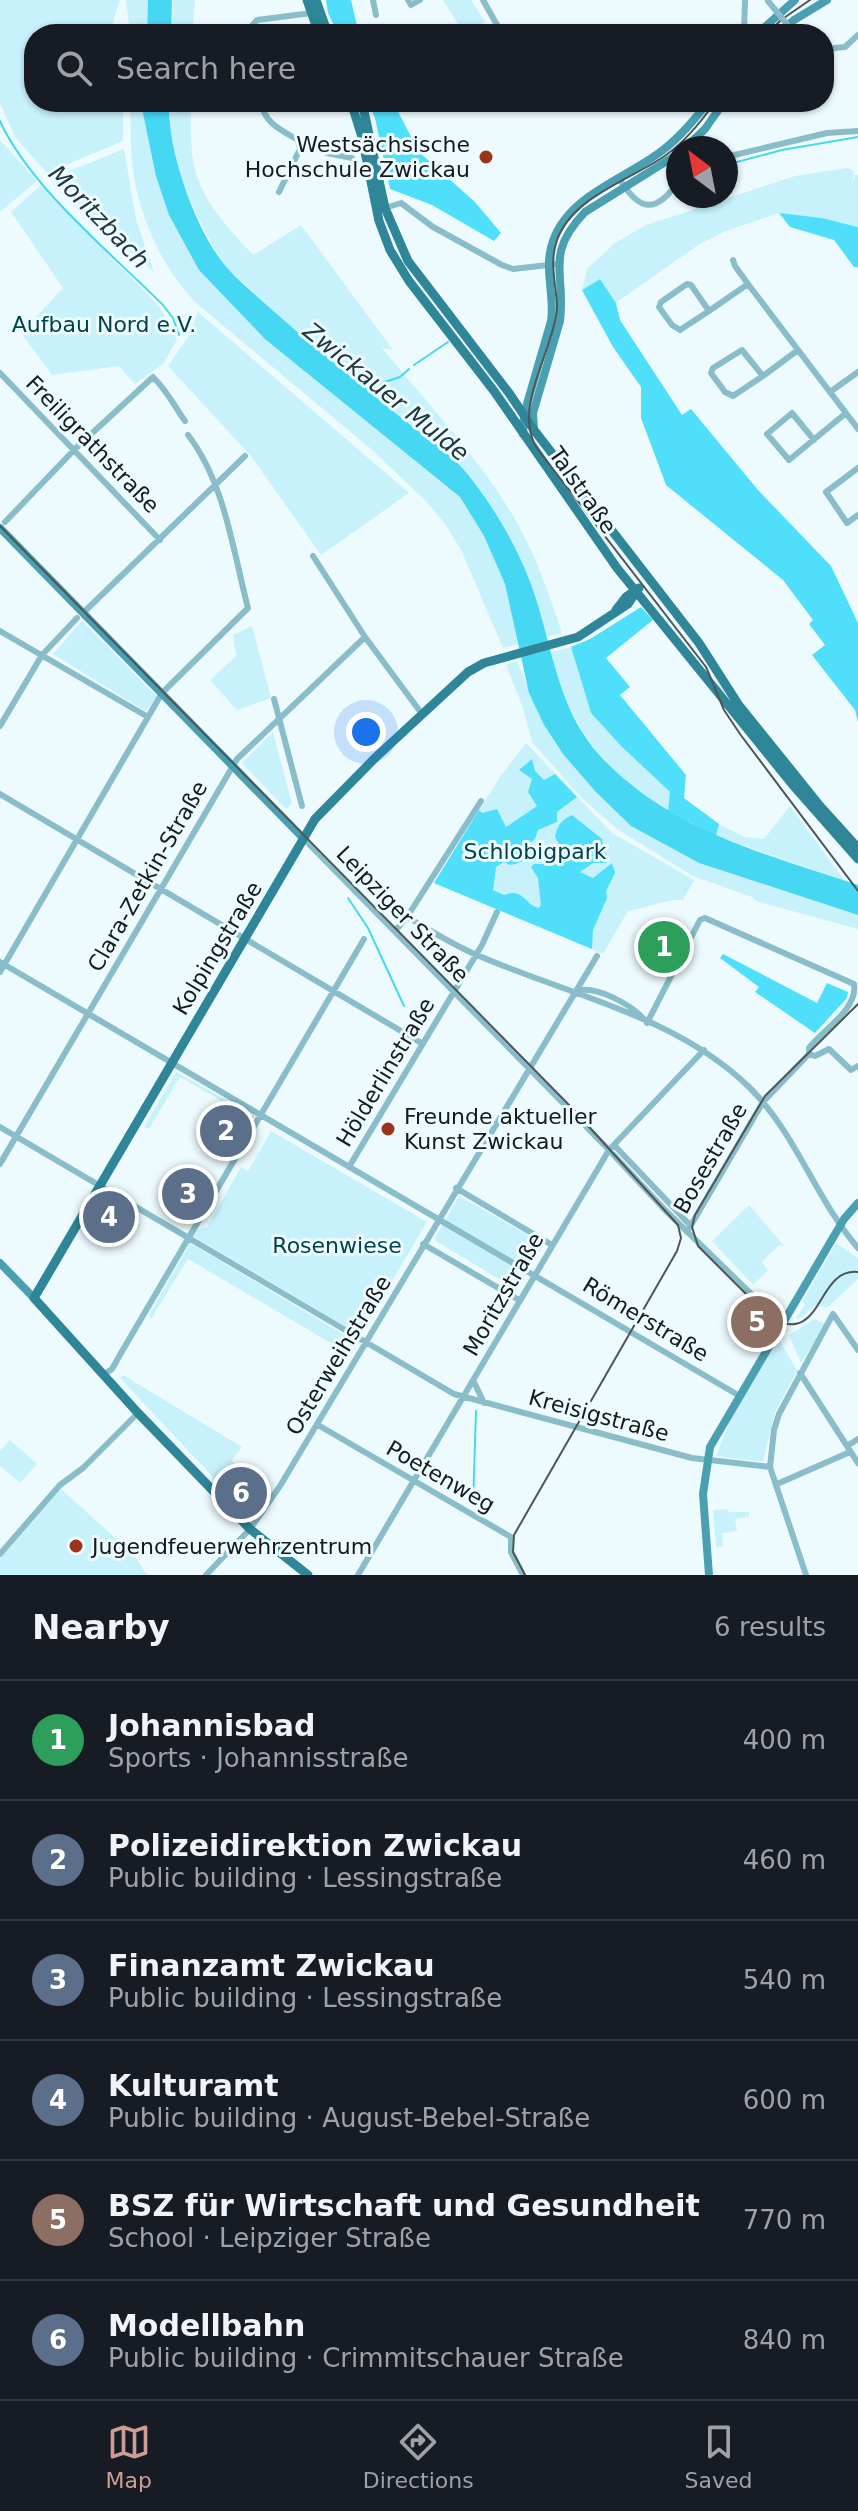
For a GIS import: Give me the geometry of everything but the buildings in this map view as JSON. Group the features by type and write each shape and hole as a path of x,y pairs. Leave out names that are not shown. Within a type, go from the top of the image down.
{"main road":[{"path":"307,0 322,24"},
{"path":"316,0 317,24"},
{"name":"Talstraße","path":"354,112 379,221 390,250 409,281 525,418 699,643 738,704 858,848"},
{"name":"Talstraße","path":"364,112 385,208 408,261 509,393 525,418 523,434 596,539 792,784 858,859"},
{"path":"637,590 650,579"},
{"name":"Kolpingstraße","path":"34,1298 322,809 458,679 487,662 568,640 592,630 631,602 637,590"},
{"path":"34,1298 138,1413 250,1529 308,1575"}],"street":[{"path":"373,0 376,15"},
{"path":"408,0 411,5 420,0"},
{"path":"483,0 496,24"},
{"path":"744,24 745,0"},
{"path":"766,24 795,0"},
{"path":"789,24 827,0"},
{"path":"768,1 787,24"},
{"path":"254,24 257,20 315,13"},
{"path":"834,48 845,47 858,35"},
{"path":"263,112 273,126 298,140 327,153 352,158"},
{"path":"525,418 551,321 553,239 567,216 597,191 671,144 699,112"},
{"path":"698,136 717,112"},
{"path":"738,154 827,133 858,131"},
{"path":"279,192 300,149 298,140"},
{"path":"525,418 560,321 561,308 553,264 561,247 585,212 666,161"},
{"path":"619,178 638,202 650,206 660,203 666,196"},
{"path":"385,208 401,203 433,227 513,269 553,264"},
{"path":"733,260 856,424"},
{"path":"709,311 691,285 687,284 661,302 659,307 672,325 680,330 709,311 748,284"},
{"path":"763,376 742,350 713,368 711,373 725,392 733,396 763,376 798,350"},
{"path":"830,392 858,372"},
{"name":"Freiligrathstraße","path":"0,373 160,540"},
{"path":"2,525 75,449 153,377 171,396 185,421"},
{"path":"509,393 517,396 531,391"},
{"path":"814,440 792,413 767,434 789,460 814,440 846,413"},
{"path":"0,972 2,963 162,693 248,608 216,485 197,446 188,435"},
{"path":"0,726 42,655 245,456"},
{"path":"857,472 826,492 847,523 858,515"},
{"name":"Leipziger Straße","path":"2,525 80,615 162,693 782,1324"},
{"path":"313,556 365,637 422,714"},
{"path":"0,631 148,717"},
{"name":"Clara-Zetkin-Straße","path":"0,1164 233,766 365,637"},
{"path":"274,699 302,806"},
{"path":"0,794 423,1044"},
{"path":"395,931 481,801"},
{"name":"Hölderlinstraße","path":"349,1167 454,992 497,912"},
{"path":"407,917 475,955 576,991 704,1050 763,1102 784,1130 840,1226 858,1248"},
{"name":"Bosestraße","path":"647,1023 700,920 705,918 854,984 857,993 854,1002 815,1040 809,1054 763,1102 688,1228"},
{"path":"103,1375 112,1369 364,939"},
{"name":"Osterweihstraße","path":"206,1575 250,1529 280,1486 597,956"},
{"name":"Römerstraße","path":"2,963 738,1395"},
{"path":"809,1054 815,1056 829,1049 851,1070 858,1066"},
{"name":"Moritzstraße","path":"358,1575 611,1148 704,1050"},
{"name":"Kreisigstraße","path":"0,1127 454,1394 706,1459 770,1467"},
{"path":"456,1188 552,1245"},
{"path":"709,1575 703,1494 706,1459 715,1435 840,1226 858,1203"},
{"path":"423,1244 519,1300"},
{"path":"0,1263 34,1298"},
{"path":"806,1575 770,1467 774,1430 779,1414 833,1314 858,1350"},
{"path":"800,1373 858,1463"},
{"path":"474,1382 484,1403"},
{"path":"0,1554 60,1485 83,1468 138,1413"},
{"name":"Poetenweg","path":"318,1425 511,1537 511,1552 523,1575"},
{"path":"777,1484 848,1449 858,1439"}],"green space":[{"path":"0,0 120,0 112,24 24,24 24,112 123,112 123,141 47,173 15,137 0,103"},
{"path":"126,0 148,0 147,24 129,24"},
{"path":"173,0 195,0 193,24 172,24"},
{"path":"443,0 471,0 485,22 458,24"},
{"path":"130,112 143,112 169,215 368,421 460,497 484,536 505,584 518,644 503,648 462,552 446,525 425,500 371,449 196,303 185,290 165,263 150,232 132,163"},
{"path":"168,112 191,112 191,144 196,175 210,204 253,255 301,225 393,350 382,348 452,431 501,496 529,547 562,633 544,637 529,580 504,527 463,469 302,337 228,269 212,245 180,180"},
{"path":"0,140 37,181 0,212"},
{"path":"124,149 136,219 154,272 89,216 52,178"},
{"path":"847,168 854,171 852,187 855,175 858,175 858,227 822,218 779,213 726,231 698,245 616,303 600,279 582,290 587,269 615,243 646,225 698,208 738,208 738,195 795,176"},
{"name":"Aufbau Nord e.V.","path":"41,185 157,304 173,328 177,340 163,364 135,384 119,366 52,375 21,333 63,288 11,212"},
{"path":"198,312 409,493 321,555 251,456 168,366 188,337"},
{"path":"82,621 157,697 145,711 53,654"},
{"path":"252,626 271,698 237,710 210,680 236,656 233,635"},
{"path":"571,647 591,713 670,792 668,811 624,780 607,763 579,724 567,702 549,653"},
{"path":"517,661 544,725 563,754 631,826 699,863 858,915 858,929 756,901 693,876 617,829 581,797 532,742 506,665"},
{"path":"273,732 292,804 286,809 242,763"},
{"name":"Schlobigpark","path":"526,743 612,833 694,880 683,900 628,911 603,954 434,883 500,777"},
{"path":"790,806 845,881 716,836 719,824 745,837 764,839"},
{"path":"176,1072 255,1116 241,1139 234,1136 246,1115 180,1077 149,1129 144,1127"},
{"name":"Rosenwiese","path":"271,1131 427,1222 360,1335 193,1236 197,1230 207,1227 241,1167 248,1171"},
{"path":"459,1196 544,1244 517,1290 434,1240"},
{"path":"749,1205 785,1247 779,1245 762,1262 768,1270 753,1285 712,1241"},
{"path":"190,1243 358,1343 351,1355 188,1259 151,1319 149,1315"},
{"path":"836,1243 858,1258 858,1279 828,1307 814,1306 796,1319 805,1304 802,1302"},
{"path":"814,1319 826,1324 801,1363 789,1335"},
{"path":"779,1339 797,1371 775,1412 763,1462 716,1456 733,1413"},
{"path":"123,1375 242,1447 232,1460 242,1474 225,1490 120,1378"},
{"path":"10,1440 37,1464 20,1483 0,1466 0,1451"},
{"name":"Jugendfeuerwehrzentrum","path":"61,1489 134,1555 147,1575 0,1575 0,1559"},
{"path":"727,1509 728,1512 749,1512 749,1517 735,1519 737,1531 722,1533 723,1546 716,1547 713,1510"}],"shaded area":[{"path":"148,0 172,0 171,24 147,24"},
{"path":"326,0 351,0 357,24 333,24"},
{"path":"170,112 178,167 195,214 229,270 317,349 450,456 483,495 509,536 529,579 558,678 577,724 610,766 665,809 695,825 759,852 858,885 858,915 699,863 631,826 595,791 563,754 544,725 529,693 505,584 484,536 460,497 265,339 199,270 169,215 156,176 143,113"},
{"path":"372,112 398,112 419,152 475,202 501,233 494,241 432,205 390,189"},
{"path":"779,213 822,218 858,227 858,267 854,267 834,240 790,227"},
{"path":"600,279 616,303 620,320 682,415 691,409 758,490 831,566 858,623 858,722 855,710 812,655 825,645 809,624 813,620 783,580 666,485 641,418 641,387 613,347 582,290"},
{"path":"641,607 653,620 606,658 630,687 620,695 686,775 684,798 719,824 716,836 668,811 670,792 591,713 571,647 590,639"},
{"path":"532,759 535,771 544,780 555,774 577,797 557,812 557,822 538,830 535,839 528,844 532,851 525,859 510,865 504,862 496,867 493,890 504,895 515,893 539,908 538,878 531,867 545,864 559,844 555,837 558,827 572,815 602,839 608,857 606,863 593,863 580,872 593,878 612,863 615,873 593,930 592,949 434,883 479,810 482,813 497,809 506,827 537,806 528,792 532,779 519,770"},
{"path":"723,954 817,1003 827,983 848,992 847,998 815,1033 755,992 759,987 720,958"}],"waterway":[{"name":"Moritzbach","path":"0,121 13,146 51,194 163,305 173,318 179,335"},
{"path":"738,162 782,150 858,137"},
{"path":"414,365 448,342"},
{"name":"Zwickauer Mulde","path":"363,389 400,377 409,369"},
{"name":"Moritzbach","path":"348,898 368,928 404,1006"},
{"name":"Moritzbach","path":"473,1506 476,1411"}],"tram line":[{"path":"777,24 810,0"},
{"path":"707,112 673,150 589,200 565,225 555,248 556,315 532,394 531,434 536,447 706,667 724,710 740,734 858,891"},
{"path":"0,526 572,1108 678,1225 681,1238 677,1251 514,1535 513,1552 525,1575"},
{"path":"858,1004 765,1096 695,1215 692,1227 698,1246 771,1319 788,1324 801,1322 811,1314 834,1281 844,1274 858,1272"}],"place":[{"name":"Westsächsische Hochschule Zwickau","path":"486,157"},
{"name":"Johannisbad","path":"664,947"},
{"name":"Freunde aktueller Kunst Zwickau","path":"388,1129"},
{"name":"Polizeidirektion Zwickau","path":"226,1131"},
{"name":"Finanzamt Zwickau","path":"188,1194"},
{"name":"Kulturamt","path":"109,1217"},
{"name":"BSZ für Wirtschaft und Gesundheit","path":"757,1322"},
{"name":"Modellbahn","path":"241,1493"},
{"name":"Jugendfeuerwehrzentrum","path":"76,1546"}]}
